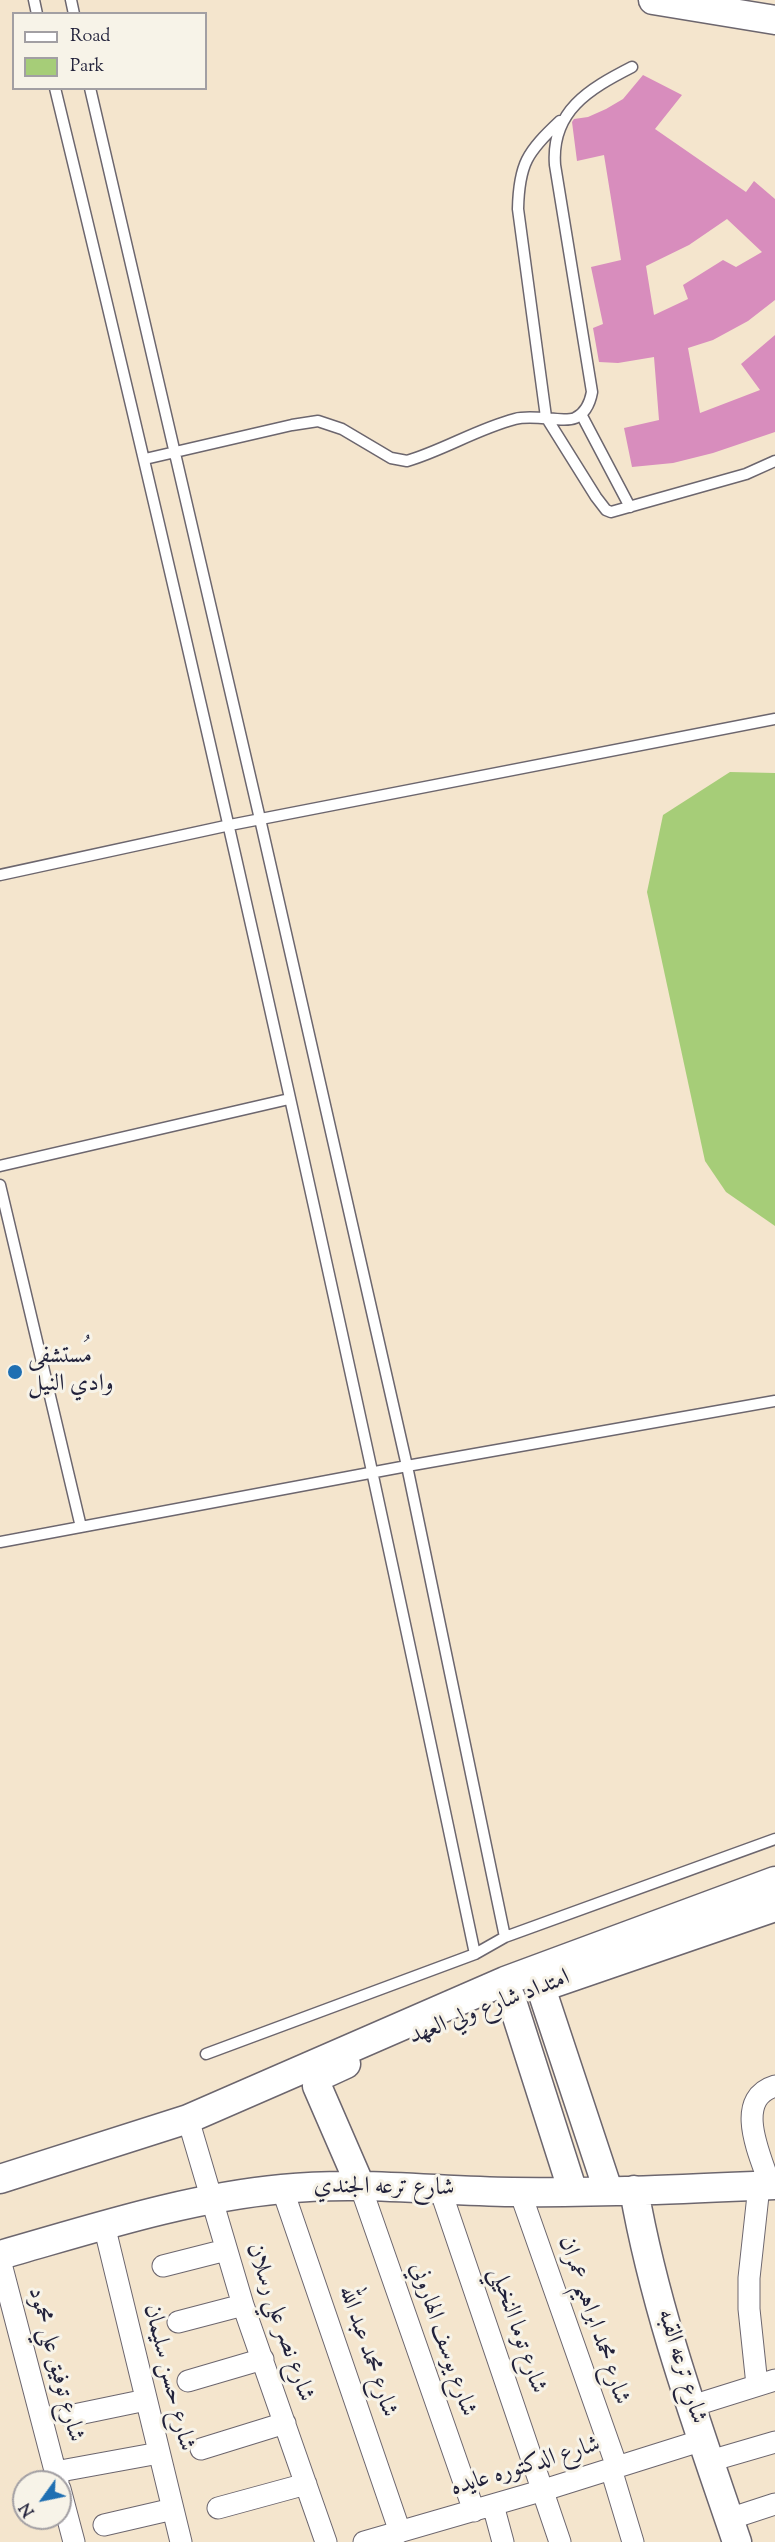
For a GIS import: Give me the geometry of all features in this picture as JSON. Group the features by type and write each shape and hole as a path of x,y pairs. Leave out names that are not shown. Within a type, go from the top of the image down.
{"main road":[{"path":"652,0 775,20"},
{"name":"امتداد شارع ولي العهد","path":"508,1989 775,1881"},
{"name":"امتداد شارع ولي العهد","path":"508,1989 541,1988 775,1907"},
{"name":"شارع ترعه القبه","path":"541,1988 621,2190 642,2234 658,2296 733,2531"},
{"path":"0,2179 188,2119 312,2073 508,1989 573,2192"},
{"path":"312,2073 360,2185"},
{"name":"شارع ترعه الجندي","path":"0,2255 210,2198 282,2188 360,2185 573,2192 768,2185"}],"street":[{"path":"692,2406 766,2382 749,2309 749,2278 768,2185 750,2121 759,2096 775,2086"},
{"name":"شارع نصر علي رسلان","path":"188,2119 243,2304 326,2542"},
{"name":"شارع يوسف الهاروني","path":"360,2185 483,2508 504,2542"},
{"name":"شارع محمد عبد الله","path":"282,2188 400,2532"},
{"name":"شارع توما النخيلي","path":"440,2189 560,2542"},
{"name":"شارع محمد ابراهيم عمران","path":"520,2192 614,2468 633,2542"},
{"name":"شارع حسن سليمان","path":"104,2225 181,2542"},
{"path":"163,2266 226,2250"},
{"name":"شارع توفيق علي محمود","path":"0,2260 55,2470"},
{"path":"178,2322 243,2304"},
{"path":"188,2381 263,2359"},
{"path":"69,2416 146,2400"},
{"path":"201,2449 285,2423"},
{"name":"شارع الدكتوره عايده","path":"364,2542 400,2532 437,2532 483,2508 614,2468 706,2451 775,2442"},
{"path":"72,2477 159,2453"},
{"path":"218,2508 306,2484"},
{"path":"733,2531 775,2504"},
{"path":"104,2525 173,2509"}],"lane":[{"path":"632,66 609,78 575,104 533,149 523,167 519,185 518,209 546,417 606,510 611,512 746,474 775,461"},
{"path":"55,90 145,459 230,825 289,1099 374,1473 475,1954"},
{"path":"90,90 407,1466 506,1937"},
{"path":"145,459 318,421 342,429 392,458 407,462 498,424 535,416 573,419 581,414 589,405 592,392 555,165 555,138 562,119"},
{"path":"581,414 630,507"},
{"path":"0,875 230,825 775,719"},
{"path":"0,1166 289,1099"},
{"path":"0,1185 81,1527"},
{"path":"0,1542 407,1466 775,1401"},
{"path":"206,2054 475,1954 506,1937 775,1839"}],"green space":[{"path":"730,772 775,773 775,1226 726,1192 705,1161 647,892 663,815"}],"building":[{"path":"643,75 682,95 655,129 746,192 754,181 775,199 775,300 748,321 713,340 688,348 700,413 760,390 741,364 775,335 775,432 713,453 673,463 632,467 624,428 659,420 654,357 618,363 599,362 593,328 603,324 591,267 621,260 604,155 577,161 572,122 574,119 588,117 606,109 623,99","holes":["727,219 762,252 736,267 723,260 683,285 688,299 654,315 646,266 689,245"]}],"place":[{"name":"مُستشفى وادي النيل","path":"15,1372"}]}
